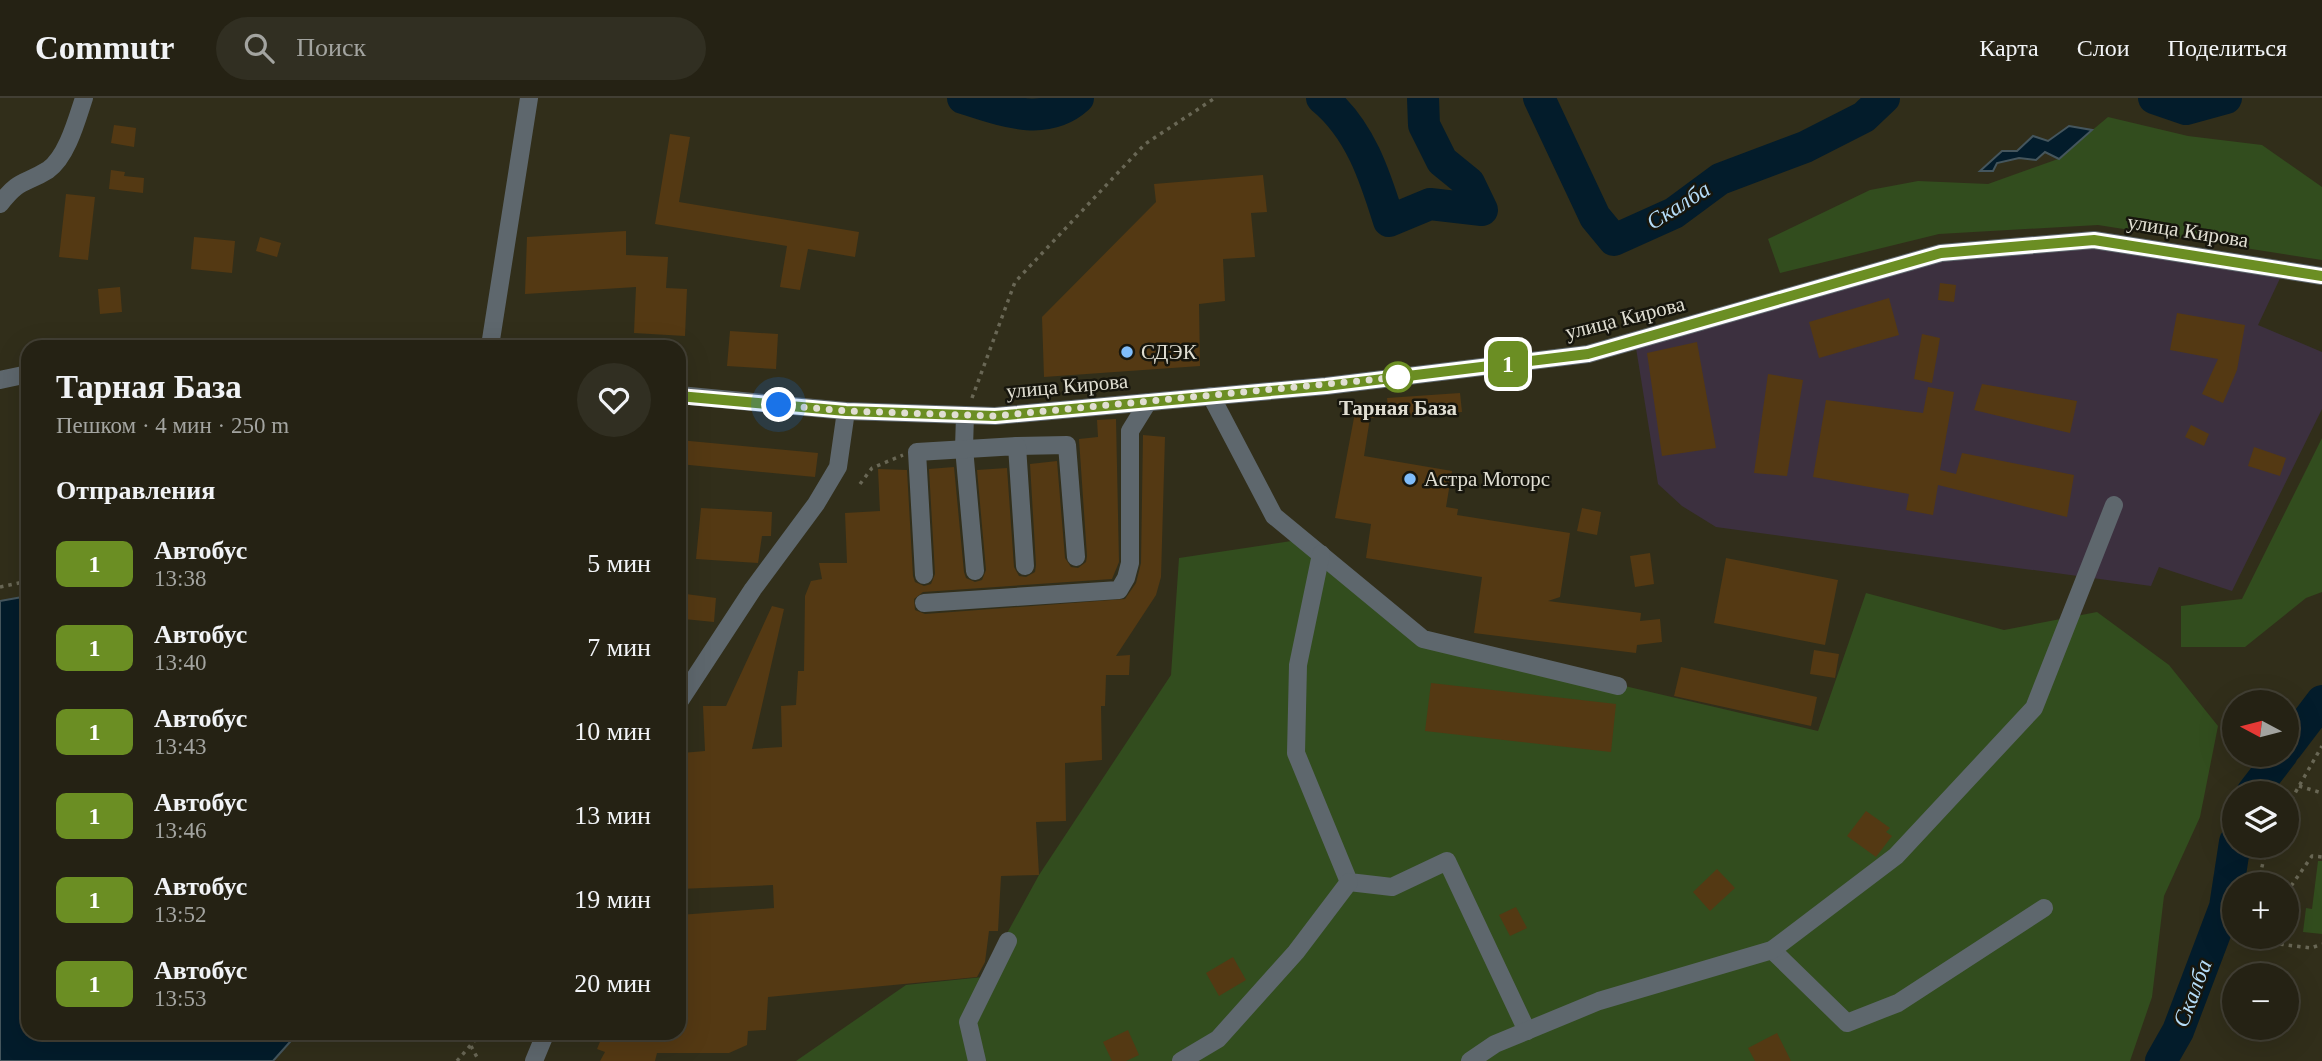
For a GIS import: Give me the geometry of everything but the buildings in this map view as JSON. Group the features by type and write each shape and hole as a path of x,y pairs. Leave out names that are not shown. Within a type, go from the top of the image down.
{"street":[{"path":"0,204 15,184 50,169 72,135 84,98"},
{"path":"491,340 528,103"},
{"name":"улица Кирова","path":"686,397 846,411 995,416 1211,396 1588,354 1941,253 2094,240 2322,276"},
{"path":"0,380 21,376"},
{"path":"1211,396 1274,516 1423,639 1618,686"},
{"path":"925,603 1119,590 1130,563 1130,431 1148,402"},
{"path":"686,691 753,589 816,505 838,467 846,411"},
{"path":"965,415 964,448 975,571"},
{"path":"923,575 916,452 1067,445 1076,557"},
{"path":"1017,446 1025,566"},
{"path":"1470,1061 1495,1044 1599,1001 1772,950 1896,856 2034,708 2114,505"},
{"path":"1321,554 1298,665 1296,753 1349,882"},
{"path":"1349,882 1392,887 1447,862 1527,1031"},
{"path":"1181,1061 1218,1039 1296,952 1349,882"},
{"path":"1772,950 1847,1023 1898,1003 2044,908"},
{"path":"977,1061 968,1022 1008,941"},
{"path":"534,1061 543,1040"}],"path":[{"path":"965,415 1015,282 1145,144 1215,98"},
{"path":"860,484 872,468 885,460 916,452"},
{"path":"0,587 21,582"},
{"path":"2322,746 2299,786 2322,793"},
{"path":"2299,875 2312,856 2322,857"},
{"path":"2299,946 2311,948 2322,944"},
{"path":"457,1061 476,1040"},
{"path":"471,1046 479,1061"}],"shaded area":[{"path":"2092,247 2283,272 2258,325 2322,352 2322,409 2232,591 2159,567 2151,586 1716,527 1682,506 1658,484 1636,348 1938,260"}],"green space":[{"path":"2108,117 2188,136 2262,145 2322,187 2322,260 2098,225 1939,234 1780,273 1768,239 1870,190 1918,181 1988,184 2058,159"},
{"path":"2322,438 2322,592 2306,598 2245,647 2181,647 2181,606 2242,599"},
{"path":"1298,540 1423,639 1818,731 1866,593 2004,630 2097,612 2169,665 2218,726 2200,817 2164,896 2152,997 2130,1061 796,1061 906,985 983,977 1039,875 1171,675 1179,558"},
{"path":"2318,861 2322,861 2322,934 2303,932 2306,908 2312,909"}],"water":[{"path":"2069,126 2092,130 2059,159 2045,152 2036,160 2019,158 1997,163 1993,171 1980,171 2002,151 2017,151 2033,136 2048,141"},
{"path":"21,597 21,1040 292,1040 273,1061 0,1061 0,601"}],"waterway":[{"name":"Скалба","path":"963,98 1022,114 1051,112 1078,98"},
{"name":"Скалба","path":"1322,98 1347,124 1356,139 1372,170 1389,221 1430,204 1482,210 1469,183 1442,161 1424,125 1423,98"},
{"name":"Скалба","path":"1539,98 1595,217 1614,240 1674,213 1720,179 1805,147 1864,117 1884,98"},
{"name":"Скалба","path":"2154,98 2186,109 2226,98"},
{"name":"Скалба","path":"2300,730 2322,701"},
{"name":"Скалба","path":"2261,781 2272,767"},
{"name":"Скалба","path":"2161,1061 2178,1031 2225,907 2233,858"}],"bus line":[{"name":"1","path":"686,397 846,411 995,416 1326,386 1588,354 1941,253 2094,240 2322,276"}],"place":[{"name":"СДЭК","path":"1127,352"},
{"name":"Тарная База","path":"1398,377"},
{"name":"Астра Моторс","path":"1410,479"}],"route":[{"path":"779,405 846,411 995,416 1410,376 1398,377"}]}
